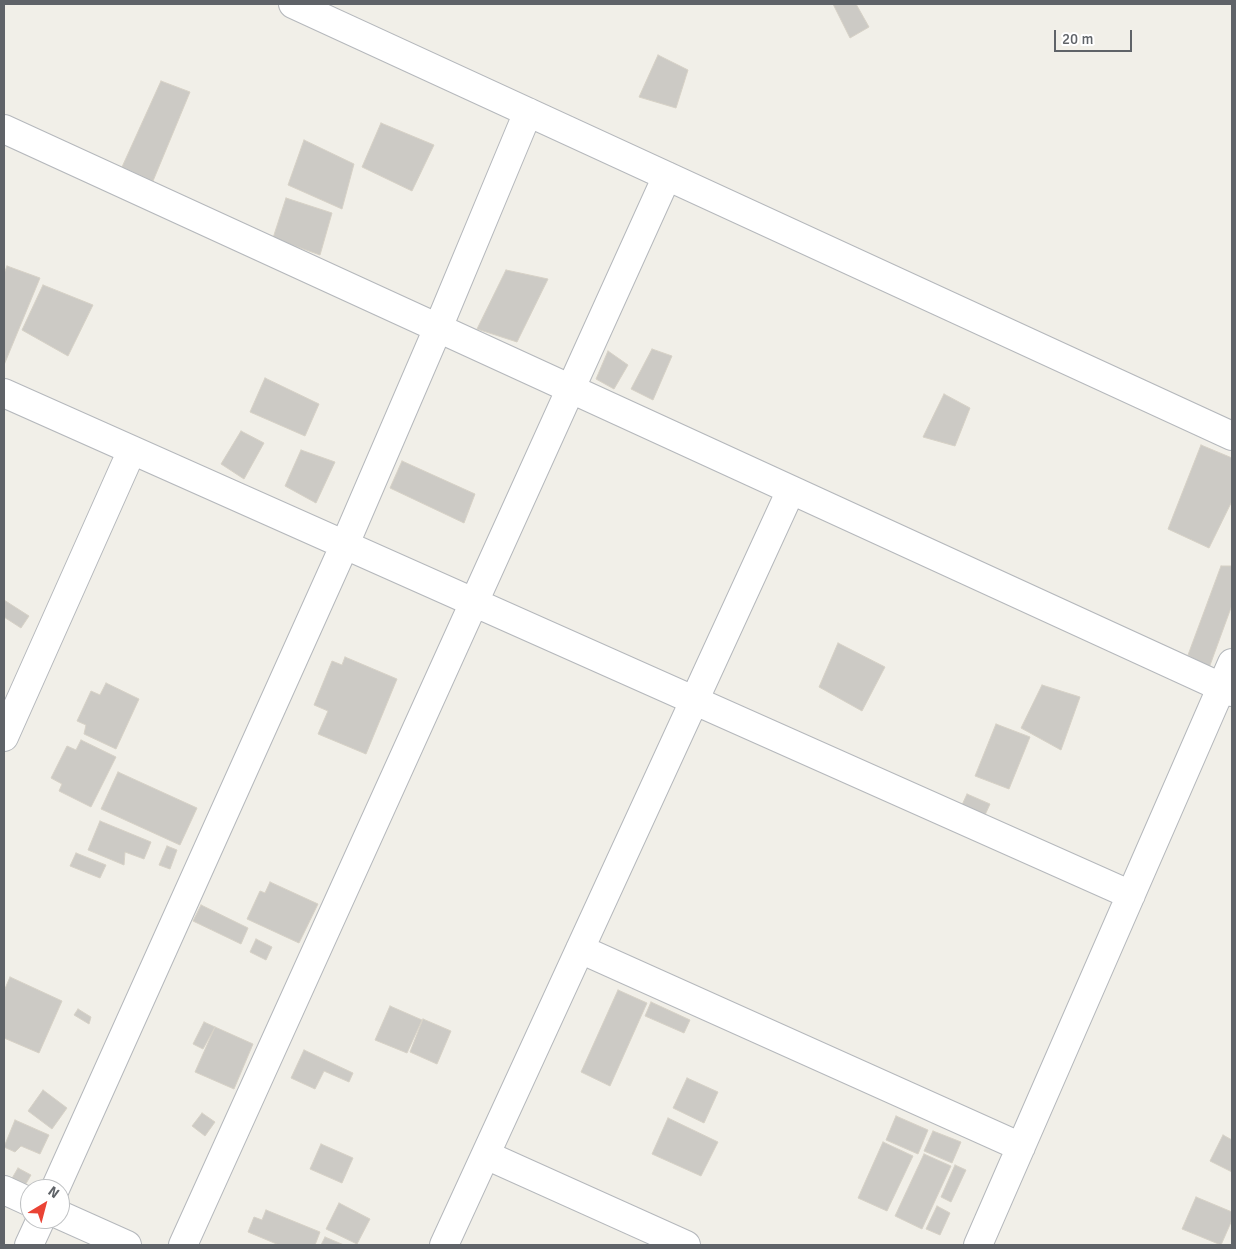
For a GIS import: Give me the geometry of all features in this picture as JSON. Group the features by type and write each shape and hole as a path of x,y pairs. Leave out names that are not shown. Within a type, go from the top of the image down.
{"street":[{"path":"293,4 1232,436"},
{"path":"59,1179 345,544 528,112"},
{"path":"4,129 1227,690"},
{"path":"183,1245 668,176"},
{"path":"4,394 1131,895"},
{"path":"4,736 132,450"},
{"path":"444,1245 791,490"},
{"path":"978,1245 1131,895 1227,690 1232,663"},
{"path":"580,949 1021,1147"},
{"path":"486,1155 686,1245"},
{"path":"4,1190 20,1197"},
{"path":"70,1219 127,1245"},
{"path":"29,1245 36,1229"}],"building":[{"path":"833,4 856,4 869,27 850,38"},
{"path":"658,55 688,70 676,108 639,97"},
{"path":"161,81 190,92 153,181 122,167"},
{"path":"381,123 434,145 412,191 362,167"},
{"path":"304,140 354,164 342,209 288,185"},
{"path":"286,198 332,213 320,255 273,238"},
{"path":"7,266 40,278 4,365 4,274"},
{"path":"506,270 548,279 517,342 477,329"},
{"path":"43,285 93,305 68,356 22,330"},
{"path":"652,349 672,356 653,400 631,389"},
{"path":"608,351 628,365 614,389 596,379"},
{"path":"265,378 319,404 305,436 250,412"},
{"path":"944,394 970,408 955,446 923,437"},
{"path":"241,431 264,443 244,479 221,464"},
{"path":"1201,445 1232,458 1232,501 1209,548 1168,529"},
{"path":"301,450 335,462 316,503 285,486"},
{"path":"402,461 475,494 464,523 390,488"},
{"path":"1221,566 1232,566 1232,605 1209,668 1188,655"},
{"path":"4,600 29,616 21,628 4,617"},
{"path":"838,643 885,667 862,711 819,687"},
{"path":"345,657 397,679 366,754 318,734 328,711 314,705 332,661 342,665"},
{"path":"106,683 139,699 116,749 84,734 86,725 77,721 91,691 100,695"},
{"path":"1042,685 1080,697 1061,750 1021,728"},
{"path":"996,724 1030,737 1009,789 975,776"},
{"path":"81,740 116,757 91,807 59,791 62,784 51,778 67,746 76,750"},
{"path":"118,772 197,808 180,845 101,809"},
{"path":"967,794 990,804 985,815 962,805"},
{"path":"100,821 151,842 144,859 125,852 124,865 88,850"},
{"path":"167,846 177,850 170,869 159,865"},
{"path":"76,853 106,865 100,878 70,866"},
{"path":"270,882 318,904 299,943 247,919 260,891 265,893"},
{"path":"201,905 248,928 241,944 193,921"},
{"path":"256,939 272,947 266,960 250,952"},
{"path":"10,977 62,1001 39,1053 4,1038 4,991"},
{"path":"618,990 647,1003 610,1086 581,1072"},
{"path":"651,1002 690,1020 684,1033 645,1016"},
{"path":"390,1006 422,1020 407,1053 375,1040"},
{"path":"78,1009 91,1017 89,1024 74,1015"},
{"path":"423,1019 451,1031 437,1064 410,1052"},
{"path":"204,1022 215,1027 203,1049 193,1044"},
{"path":"215,1027 253,1044 234,1089 195,1072"},
{"path":"304,1050 353,1073 349,1082 324,1071 315,1089 291,1078"},
{"path":"687,1078 718,1092 704,1123 673,1108"},
{"path":"43,1090 67,1108 52,1129 28,1111"},
{"path":"202,1113 215,1122 205,1136 192,1126"},
{"path":"896,1116 928,1130 918,1154 886,1140"},
{"path":"668,1118 718,1142 701,1176 652,1154"},
{"path":"15,1120 49,1135 40,1154 21,1146 15,1152 4,1147"},
{"path":"933,1131 961,1142 952,1163 924,1151"},
{"path":"1223,1135 1232,1140 1232,1172 1210,1161"},
{"path":"883,1142 913,1156 887,1211 858,1198"},
{"path":"321,1144 353,1158 342,1183 310,1169"},
{"path":"924,1154 951,1166 922,1229 895,1216"},
{"path":"955,1165 966,1170 951,1202 941,1197"},
{"path":"18,1168 31,1175 29,1179 20,1179 20,1185 11,1180"},
{"path":"1196,1197 1232,1212 1232,1220 1221,1245 1182,1229"},
{"path":"339,1203 370,1219 357,1244 326,1229"},
{"path":"937,1206 950,1213 940,1235 926,1229"},
{"path":"266,1210 320,1232 315,1245 279,1245 248,1232 254,1217 262,1220"},
{"path":"325,1237 344,1245 321,1245"}]}
